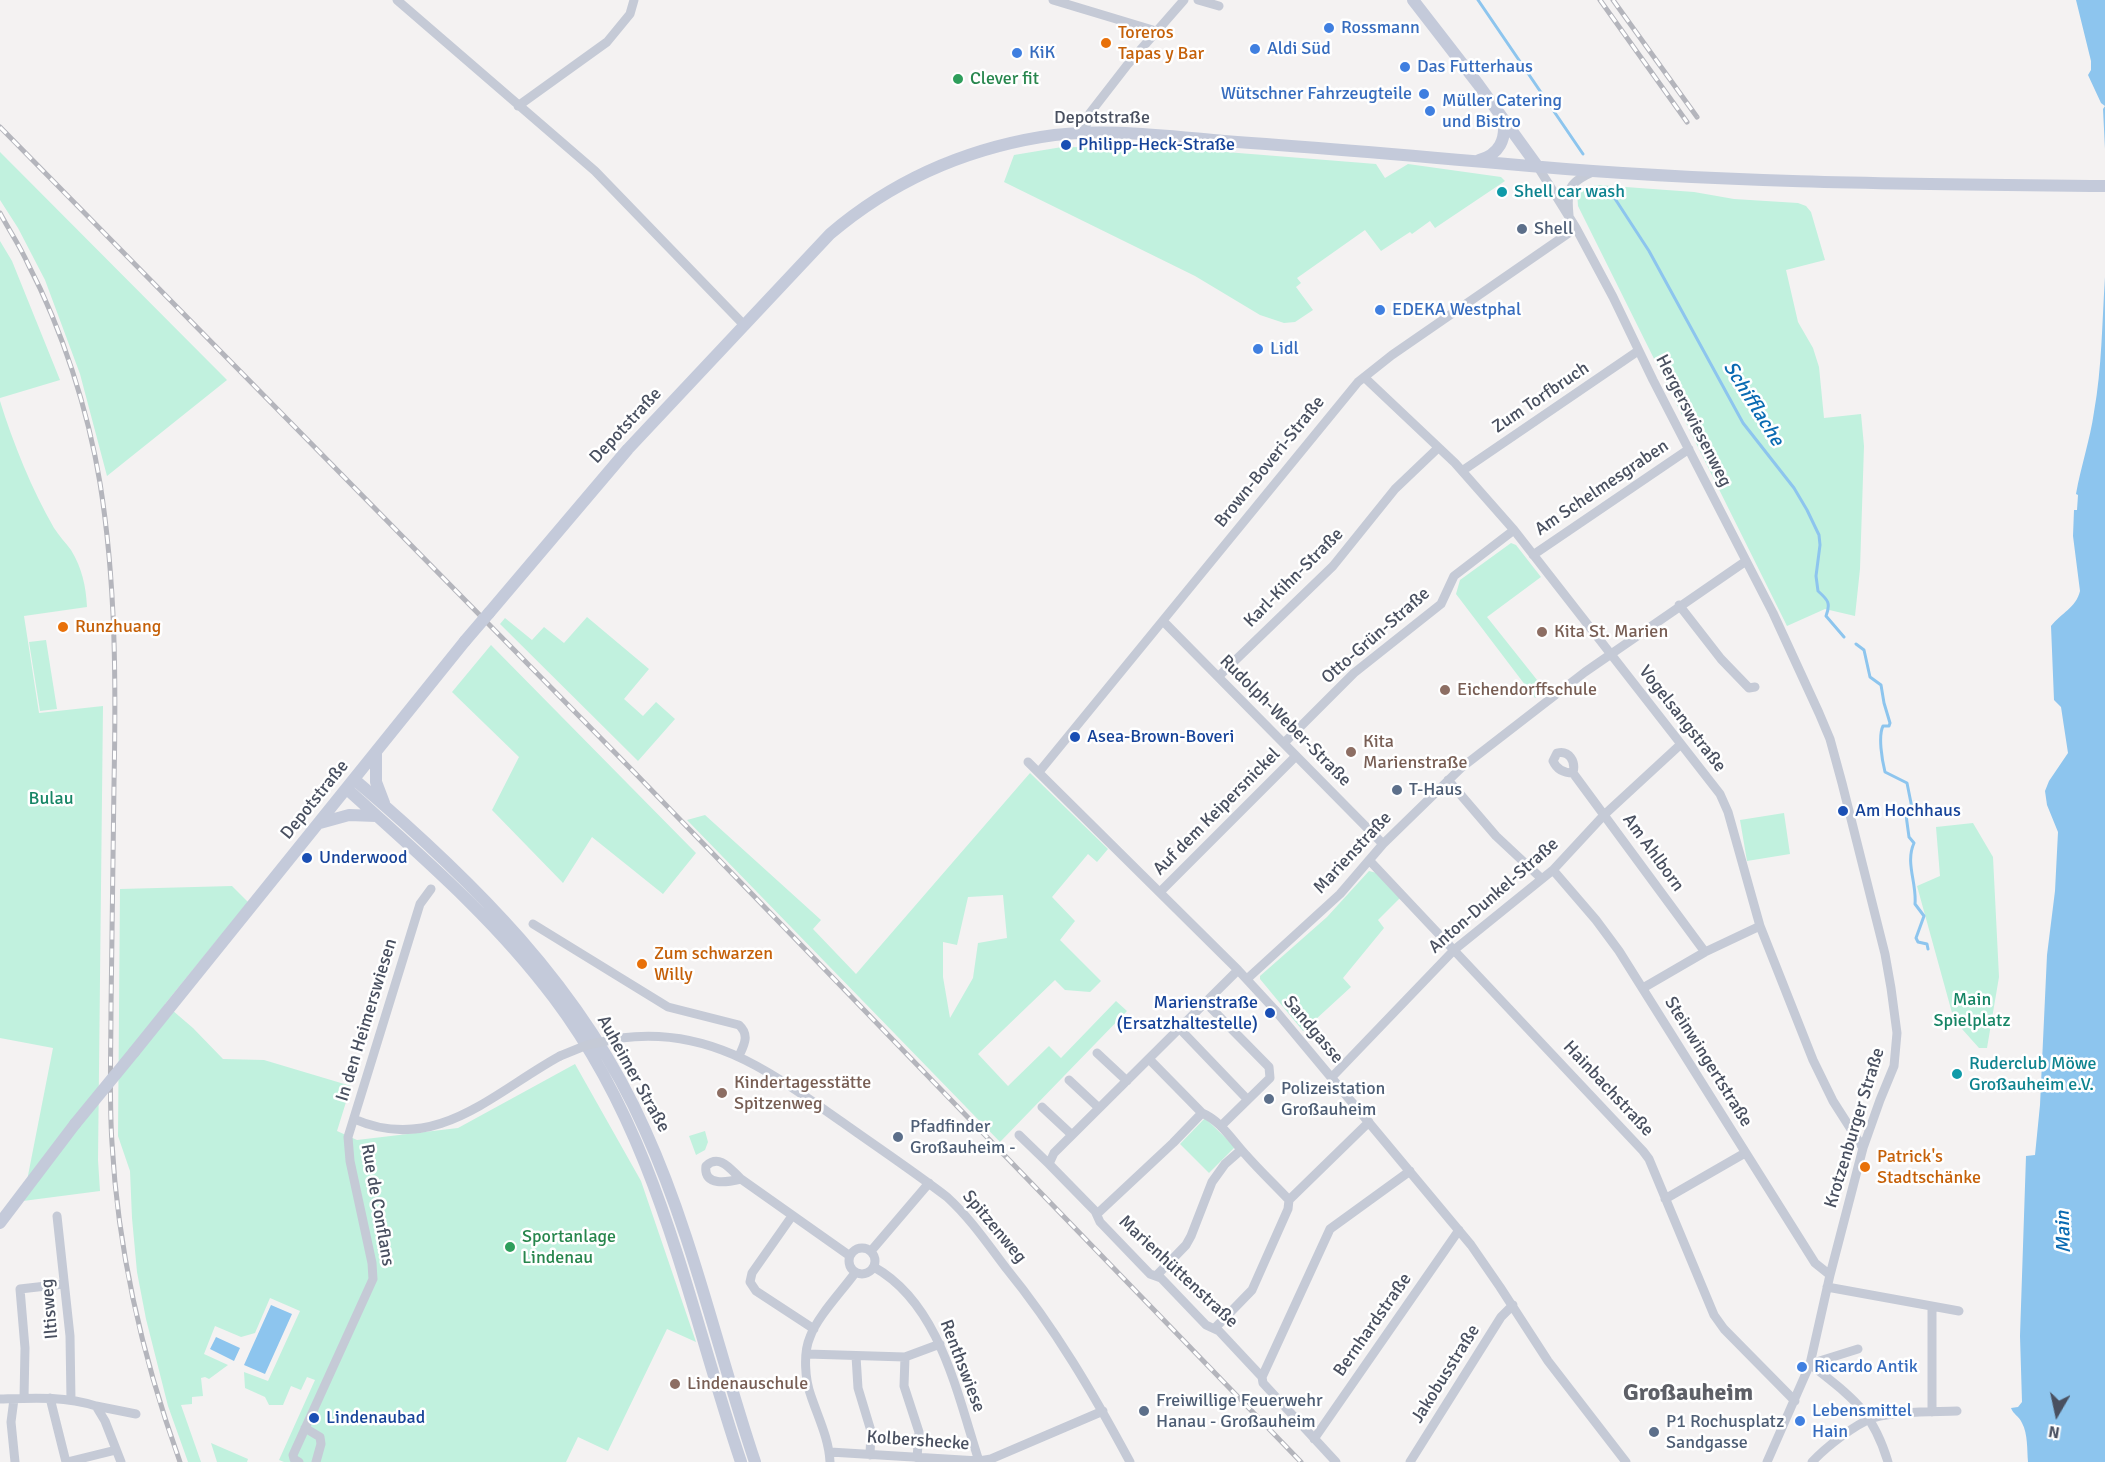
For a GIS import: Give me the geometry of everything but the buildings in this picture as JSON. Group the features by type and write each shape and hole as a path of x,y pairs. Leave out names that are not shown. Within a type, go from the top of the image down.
{"main road":[{"path":"1413,0 1538,167"},
{"path":"1473,161 1489,157 1501,145 1505,132 1503,118"},
{"name":"Depotstraße","path":"0,1223 75,1124 465,641 628,449 830,234 859,210 925,172 971,154 1043,136 1084,133 1207,139 1595,171 1818,182 2105,186"},
{"path":"376,754 376,782 386,807"},
{"name":"Auheimer Straße","path":"351,784 386,807 459,873 519,936 567,994 619,1077 645,1128 680,1217 755,1462"},
{"name":"Auheimer Straße","path":"351,784 376,816 454,886 513,947 555,999 605,1078 635,1137 661,1202 741,1462"},
{"path":"319,823 349,815 376,816"}],"street":[{"path":"397,0 595,171 745,326"},
{"path":"518,106 607,42 630,14 634,0"},
{"path":"1053,0 1156,31"},
{"path":"1084,133 1090,113 1184,0"},
{"path":"1198,0 1219,6"},
{"name":"Hergerswiesenweg","path":"1538,167 1576,228 1613,297 1811,694"},
{"path":"1569,217 1570,188 1579,179 1595,171"},
{"name":"Brown-Boveri-Straße","path":"1040,772 1317,431 1364,377 1576,228"},
{"name":"Zum Torfbruch","path":"1462,471 1638,351"},
{"name":"Vogelsangstraße","path":"1364,377 1462,471 1514,530 1720,794 1726,806 1760,926 1821,1077 1833,1101 1863,1148"},
{"name":"Karl-Kihn-Straße","path":"1219,676 1333,567 1395,489 1438,448"},
{"name":"Am Schelmesgraben","path":"1533,555 1689,449"},
{"name":"Otto-Grün-Straße","path":"1284,743 1348,679 1441,604 1454,576 1514,530"},
{"name":"Marienstraße","path":"1247,979 1340,894 1383,844 1461,768 1610,654 1746,561"},
{"path":"1679,605 1727,666 1749,688 1755,687"},
{"name":"Rudolph-Weber-Straße","path":"1163,621 1383,844"},
{"name":"Krotzenburger Straße","path":"1767,1462 1810,1364 1827,1287 1863,1148 1894,1066 1897,1046 1885,954 1830,739 1811,694"},
{"name":"Anton-Dunkel-Straße","path":"1332,1077 1454,950 1553,870 1604,815 1681,744"},
{"name":"Auf dem Keipersnickel","path":"1160,892 1296,756"},
{"name":"Sandgasse","path":"1028,762 1238,969 1332,1077 1459,1230 1548,1361 1626,1462"},
{"name":"Am Ahlborn","path":"1573,773 1706,952"},
{"path":"1448,780 1496,836 1542,879"},
{"name":"Hainbachstraße","path":"1369,860 1643,1151 1714,1315 1724,1329 1795,1401"},
{"name":"Steinwingertstraße","path":"1553,870 1607,934 1815,1263 1830,1275"},
{"name":"In den Heimerswiesen","path":"431,889 420,904 354,1119 376,1128 393,1130 419,1128 449,1120 495,1098 560,1056 587,1045 621,1038"},
{"path":"533,924 668,1007 739,1025 743,1029 746,1040 739,1056"},
{"path":"1643,988 1706,952 1760,926"},
{"path":"1049,1164 1051,1157 1072,1135 1238,969"},
{"path":"1205,1002 1269,1067 1270,1077 1221,1126"},
{"path":"1179,1029 1247,1098"},
{"name":"Spitzenweg","path":"621,1038 646,1036 680,1039 712,1045 739,1056 788,1085 929,1183 962,1212 1019,1283 1059,1338 1103,1411 1130,1462"},
{"path":"1097,1053 1127,1081"},
{"path":"1149,1059 1202,1113 1210,1116 1221,1126 1289,1200"},
{"path":"1070,1080 1100,1108"},
{"path":"1042,1107 1072,1135"},
{"path":"1097,1214 1202,1113"},
{"name":"Rue de Conflans","path":"299,1462 294,1459 293,1455 373,1279 372,1263 348,1150 348,1137 354,1119"},
{"path":"1215,1328 1252,1290 1288,1209 1289,1200 1369,1122"},
{"name":"Marienhüttenstraße","path":"1019,1136 1097,1214 1100,1222 1150,1274 1157,1275 1206,1325 1215,1328 1262,1377 1263,1383 1336,1462"},
{"path":"1157,1275 1181,1251 1191,1236 1212,1182 1225,1164 1241,1150"},
{"path":"1665,1199 1745,1153"},
{"path":"1262,1377 1330,1229 1410,1171"},
{"path":"741,1179 850,1256"},
{"path":"871,1251 929,1183"},
{"name":"Iltisweg","path":"57,1216 70,1336 71,1400"},
{"path":"792,1216 752,1273 750,1282 756,1291 814,1329"},
{"name":"Bernhardstraße","path":"1314,1439 1459,1230"},
{"path":"862,1248 871,1251 875,1258 874,1267 864,1274 855,1273 849,1263 850,1256 862,1248"},
{"name":"Renthswiese","path":"874,1267 893,1278 905,1290 940,1344 979,1461"},
{"path":"830,1462 830,1452 808,1389 808,1341 814,1329 855,1273"},
{"path":"15,1462 11,1422 19,1399 25,1348 20,1289 64,1284"},
{"path":"1827,1287 1959,1311"},
{"name":"Jakobusstraße","path":"1410,1462 1501,1317 1512,1305"},
{"path":"1932,1307 1932,1412"},
{"path":"807,1354 905,1357 940,1344"},
{"path":"1810,1364 1858,1349"},
{"path":"856,1356 858,1388 871,1431 870,1455"},
{"path":"905,1357 904,1386 919,1432 918,1458"},
{"path":"1810,1364 1852,1398 1870,1419 1888,1462"},
{"path":"50,1398 67,1462 116,1450"},
{"path":"0,1399 71,1400 136,1414"},
{"path":"96,1406 102,1414 121,1462"},
{"name":"Kolbershecke","path":"830,1452 979,1461 991,1459 1103,1411"},
{"path":"1812,1462 1870,1419 1891,1415 1957,1411"},
{"path":"305,1428 320,1437 321,1444 316,1462"}],"green space":[{"path":"1062,147 1176,148 1376,164 1385,178 1408,164 1501,177 1505,181 1435,228 1430,221 1381,251 1365,230 1297,278 1301,283 1296,287 1313,310 1295,322 1284,323 1260,315 1195,276 1004,182 1014,155"},
{"path":"0,152 227,380 107,476 80,374 45,280 18,228 0,200"},
{"path":"1598,185 1798,203 1806,206 1811,212 1825,260 1786,270 1798,322 1813,348 1819,367 1824,418 1861,414 1864,446 1860,569 1855,616 1825,609 1787,626 1578,206 1577,192 1579,189"},
{"path":"0,241 12,261 60,380 0,398"},
{"name":"Bulau","path":"0,401 31,482 54,528 75,557 81,570 86,592 87,607 24,616 39,713 103,706 98,1160 100,1191 23,1201 53,1048 0,1038"},
{"path":"1511,543 1516,545 1541,577 1487,617 1545,690 1535,698 1456,594 1460,580"},
{"path":"587,617 649,669 624,699 643,716 656,702 675,719 638,761 500,624 505,618 532,640 544,627 564,643"},
{"path":"46,640 57,709 40,711 29,642"},
{"path":"491,645 696,853 663,894 592,837 563,883 492,810 519,757 452,692"},
{"path":"1030,773 1108,849 1097,862 1088,854 1052,897 1075,921 1060,940 1101,981 1090,992 1065,990 1055,980 978,1054 1008,1086 1049,1046 1061,1058 1116,1001 1127,1011 1000,1142 687,820 705,815 821,920 813,929 856,974","holes":["1003,895 1007,938 978,943 973,978 950,1018 943,977 943,942 957,945 968,897"]},
{"path":"1784,813 1790,854 1747,861 1740,820"},
{"name":"Main Spielplatz","path":"1973,823 1993,857 1999,977 1987,1048 1979,1048 1954,1020 1917,886 1940,876 1936,827"},
{"path":"1369,871 1377,873 1400,898 1378,920 1384,928 1343,978 1351,987 1303,1031 1260,979 1260,976 1327,917"},
{"name":"Sportanlage Lindenau","path":"232,886 248,902 165,1004 193,1028 223,1059 264,1060 351,1086 337,1131 357,1140 458,1128 575,1064 641,1181 696,1342 667,1329 608,1451 578,1437 566,1462 284,1462 279,1460 315,1380 307,1377 301,1390 291,1386 283,1405 269,1405 265,1397 245,1388 244,1372 268,1381 300,1311 270,1298 255,1333 241,1337 215,1326 204,1354 228,1365 209,1379 201,1378 203,1396 192,1397 192,1404 181,1405 201,1462 188,1462 168,1406 146,1319 137,1272 130,1171 118,1136 120,889"},
{"path":"1205,1118 1235,1147 1209,1173 1180,1144"},
{"path":"705,1131 708,1142 705,1150 696,1155 689,1136"},
{"path":"211,1443 248,1459 247,1462 217,1462"}],"water":[{"path":"2076,0 2105,0 2105,106 2101,103 2088,75 2091,70 2091,61"},
{"path":"2105,106 2105,149 2103,109"},
{"name":"Main","path":"2105,277 2105,1462 2028,1462 2024,1427 2011,1408 2018,1407 2022,1402 2020,1336 2026,1156 2035,1155 2040,1105 2047,955 2055,891 2058,832 2047,805 2045,791 2068,753 2061,707 2054,700 2051,626 2072,606 2080,591 2073,536 2074,510 2077,510 2078,495 2076,494 2097,395"},
{"path":"271,1305 292,1314 265,1374 244,1365"},
{"path":"216,1337 240,1348 234,1361 210,1349"}],"waterway":[{"name":"Schifflache","path":"1478,0 1583,154"},
{"name":"Schifflache","path":"1608,188 1649,251 1743,423 1794,488 1807,510 1819,535 1816,576 1818,591 1828,602 1826,616 1844,637"},
{"name":"Schifflache","path":"1856,644 1864,650 1870,677 1881,685 1890,723 1889,726 1883,726 1881,736 1885,772 1907,783 1912,808 1906,815 1909,837 1914,843 1911,866 1915,904 1924,916 1916,938 1918,942 1927,944 1928,949"}],"railway":[{"path":"1600,0 1687,122"},
{"path":"1613,0 1697,117"},
{"path":"0,127 634,772 1301,1462"},
{"path":"0,213 22,251 63,343 81,399 100,483 109,558 115,671 110,1092 115,1184 134,1305 155,1384 180,1462"}],"place":[{"name":"Rossmann","path":"1329,28"},
{"name":"Toreros Tapas y Bar","path":"1106,43"},
{"name":"Aldi Süd","path":"1255,49"},
{"name":"KiK","path":"1017,53"},
{"name":"Das Futterhaus","path":"1405,67"},
{"name":"Clever fit","path":"958,79"},
{"name":"Wütschner Fahrzeugteile","path":"1424,94"},
{"name":"Müller Catering und Bistro","path":"1430,111"},
{"name":"Philipp-Heck-Straße","path":"1066,145"},
{"name":"Shell car wash","path":"1502,192"},
{"name":"Shell","path":"1522,229"},
{"name":"EDEKA Westphal","path":"1380,310"},
{"name":"Lidl","path":"1258,349"},
{"name":"Runzhuang","path":"63,627"},
{"name":"Kita St. Marien","path":"1542,632"},
{"name":"Eichendorffschule","path":"1445,690"},
{"name":"Asea-Brown-Boveri","path":"1075,737"},
{"name":"Kita Marienstraße","path":"1351,752"},
{"name":"T-Haus","path":"1397,790"},
{"name":"Am Hochhaus","path":"1843,811"},
{"name":"Underwood","path":"307,858"},
{"name":"Zum schwarzen Willy","path":"642,964"},
{"name":"Marienstraße (Ersatzhaltestelle)","path":"1270,1013"},
{"name":"Ruderclub Möwe Großauheim e.V.","path":"1957,1074"},
{"name":"Kindertagesstätte Spitzenweg","path":"722,1093"},
{"name":"Polizeistation Großauheim","path":"1269,1099"},
{"name":"Pfadfinder Großauheim -","path":"898,1137"},
{"name":"Patrick's Stadtschänke","path":"1865,1167"},
{"name":"Sportanlage Lindenau","path":"510,1247"},
{"name":"Ricardo Antik","path":"1802,1367"},
{"name":"Lindenauschule","path":"675,1384"},
{"name":"Freiwillige Feuerwehr Hanau - Großauheim","path":"1144,1411"},
{"name":"Lindenaubad","path":"314,1418"},
{"name":"Lebensmittel Hain","path":"1800,1421"},
{"name":"P1 Rochusplatz Sandgasse","path":"1654,1432"}],"district":[{"name":"Großauheim","path":"1688,1394"}]}
